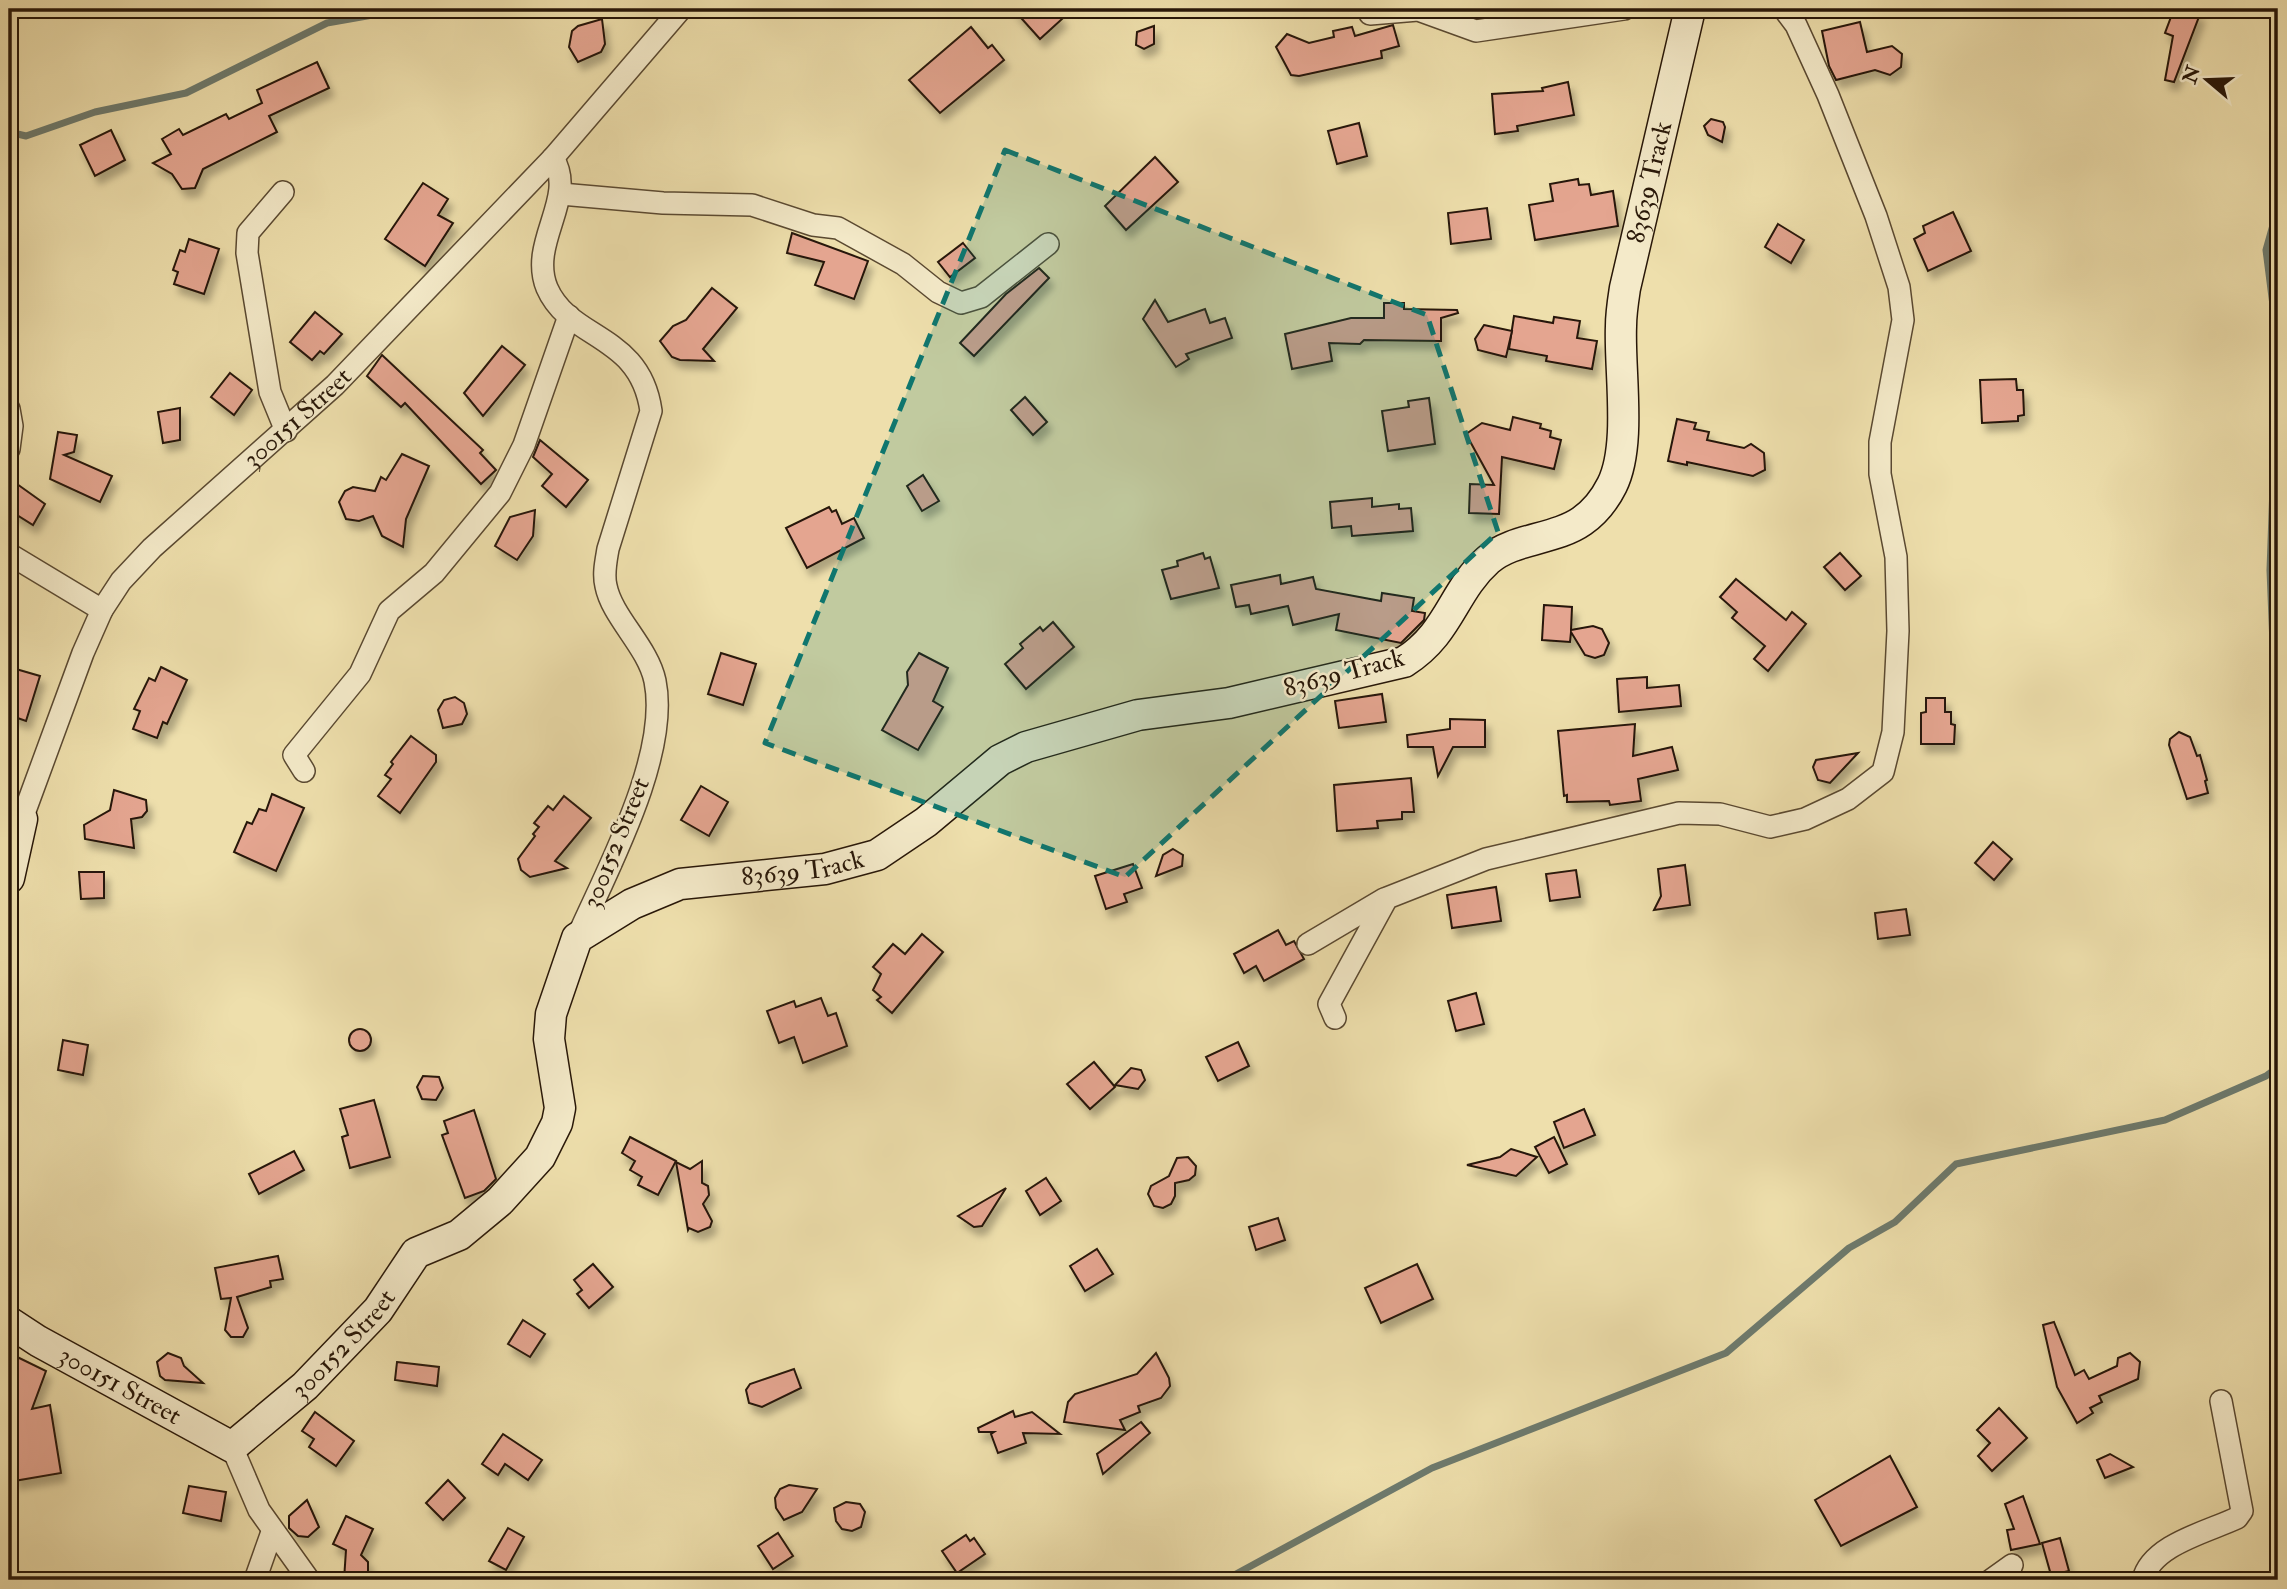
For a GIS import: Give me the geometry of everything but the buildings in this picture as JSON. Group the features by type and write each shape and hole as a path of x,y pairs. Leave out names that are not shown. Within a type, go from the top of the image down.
{"street":[{"name":"300151 Street","path":"9,878 15,820 102,610 121,581 152,548 286,431 335,384 553,158 681,9"},
{"path":"1370,14 1418,10 1476,31 1624,9"},
{"name":"83639 Track","path":"577,938 632,904 681,884 825,869 877,855 926,822 1000,760 1026,747 1138,715 1229,703 1404,662 1434,639 1470,582 1490,558 1581,522 1599,506 1613,484 1619,466 1623,411 1621,326 1625,288 1690,9"},
{"path":"1308,944 1376,901 1486,859 1679,813 1720,814 1769,827 1805,819 1848,799 1882,772 1893,732 1898,631 1896,557 1880,474 1880,442 1903,320 1899,287 1876,216 1828,95 1796,25 1784,9"},
{"path":"553,158 562,176 561,194 663,203 752,205 813,225 838,228 903,264 937,292 961,303 981,297 1048,244"},
{"path":"284,191 248,233 247,253 271,392 286,431"},
{"name":"300152 Street","path":"232,1447 304,1386 378,1310 416,1253 459,1235 500,1201 540,1157 557,1123 560,1108 549,1040 551,1014 577,938 630,817 650,754 657,700 654,678 606,587 605,570 608,549 651,411 648,389 639,372 608,341 569,316 547,287 544,266 549,222 561,194"},
{"path":"304,771 294,755 360,674 389,611 434,573 500,493 524,445 569,316"},
{"path":"9,409 12,426 9,449"},
{"path":"9,554 102,610"},
{"path":"1335,1018 1329,1004 1387,898"},
{"name":"300151 Street","path":"9,1322 61,1354 232,1447"},
{"path":"2143,1580 2151,1561 2164,1549 2238,1518 2242,1511 2221,1401"},
{"path":"232,1447 246,1483 272,1532 309,1580"},
{"path":"255,1580 272,1532"},
{"path":"1991,1580 2012,1565"}],"highlighted area":[{"path":"1005,150 1427,315 1498,532 1125,877 765,743"}],"waterway":[{"path":"9,132 26,136 95,112 186,93 327,23 384,13 391,9"},
{"path":"2278,160 2277,211 2266,250 2278,345 2270,570 2278,769"},
{"path":"1225,1580 1432,1468 1726,1353 1849,1248 1895,1222 1956,1164 2165,1120 2266,1076 2278,1067"}]}
